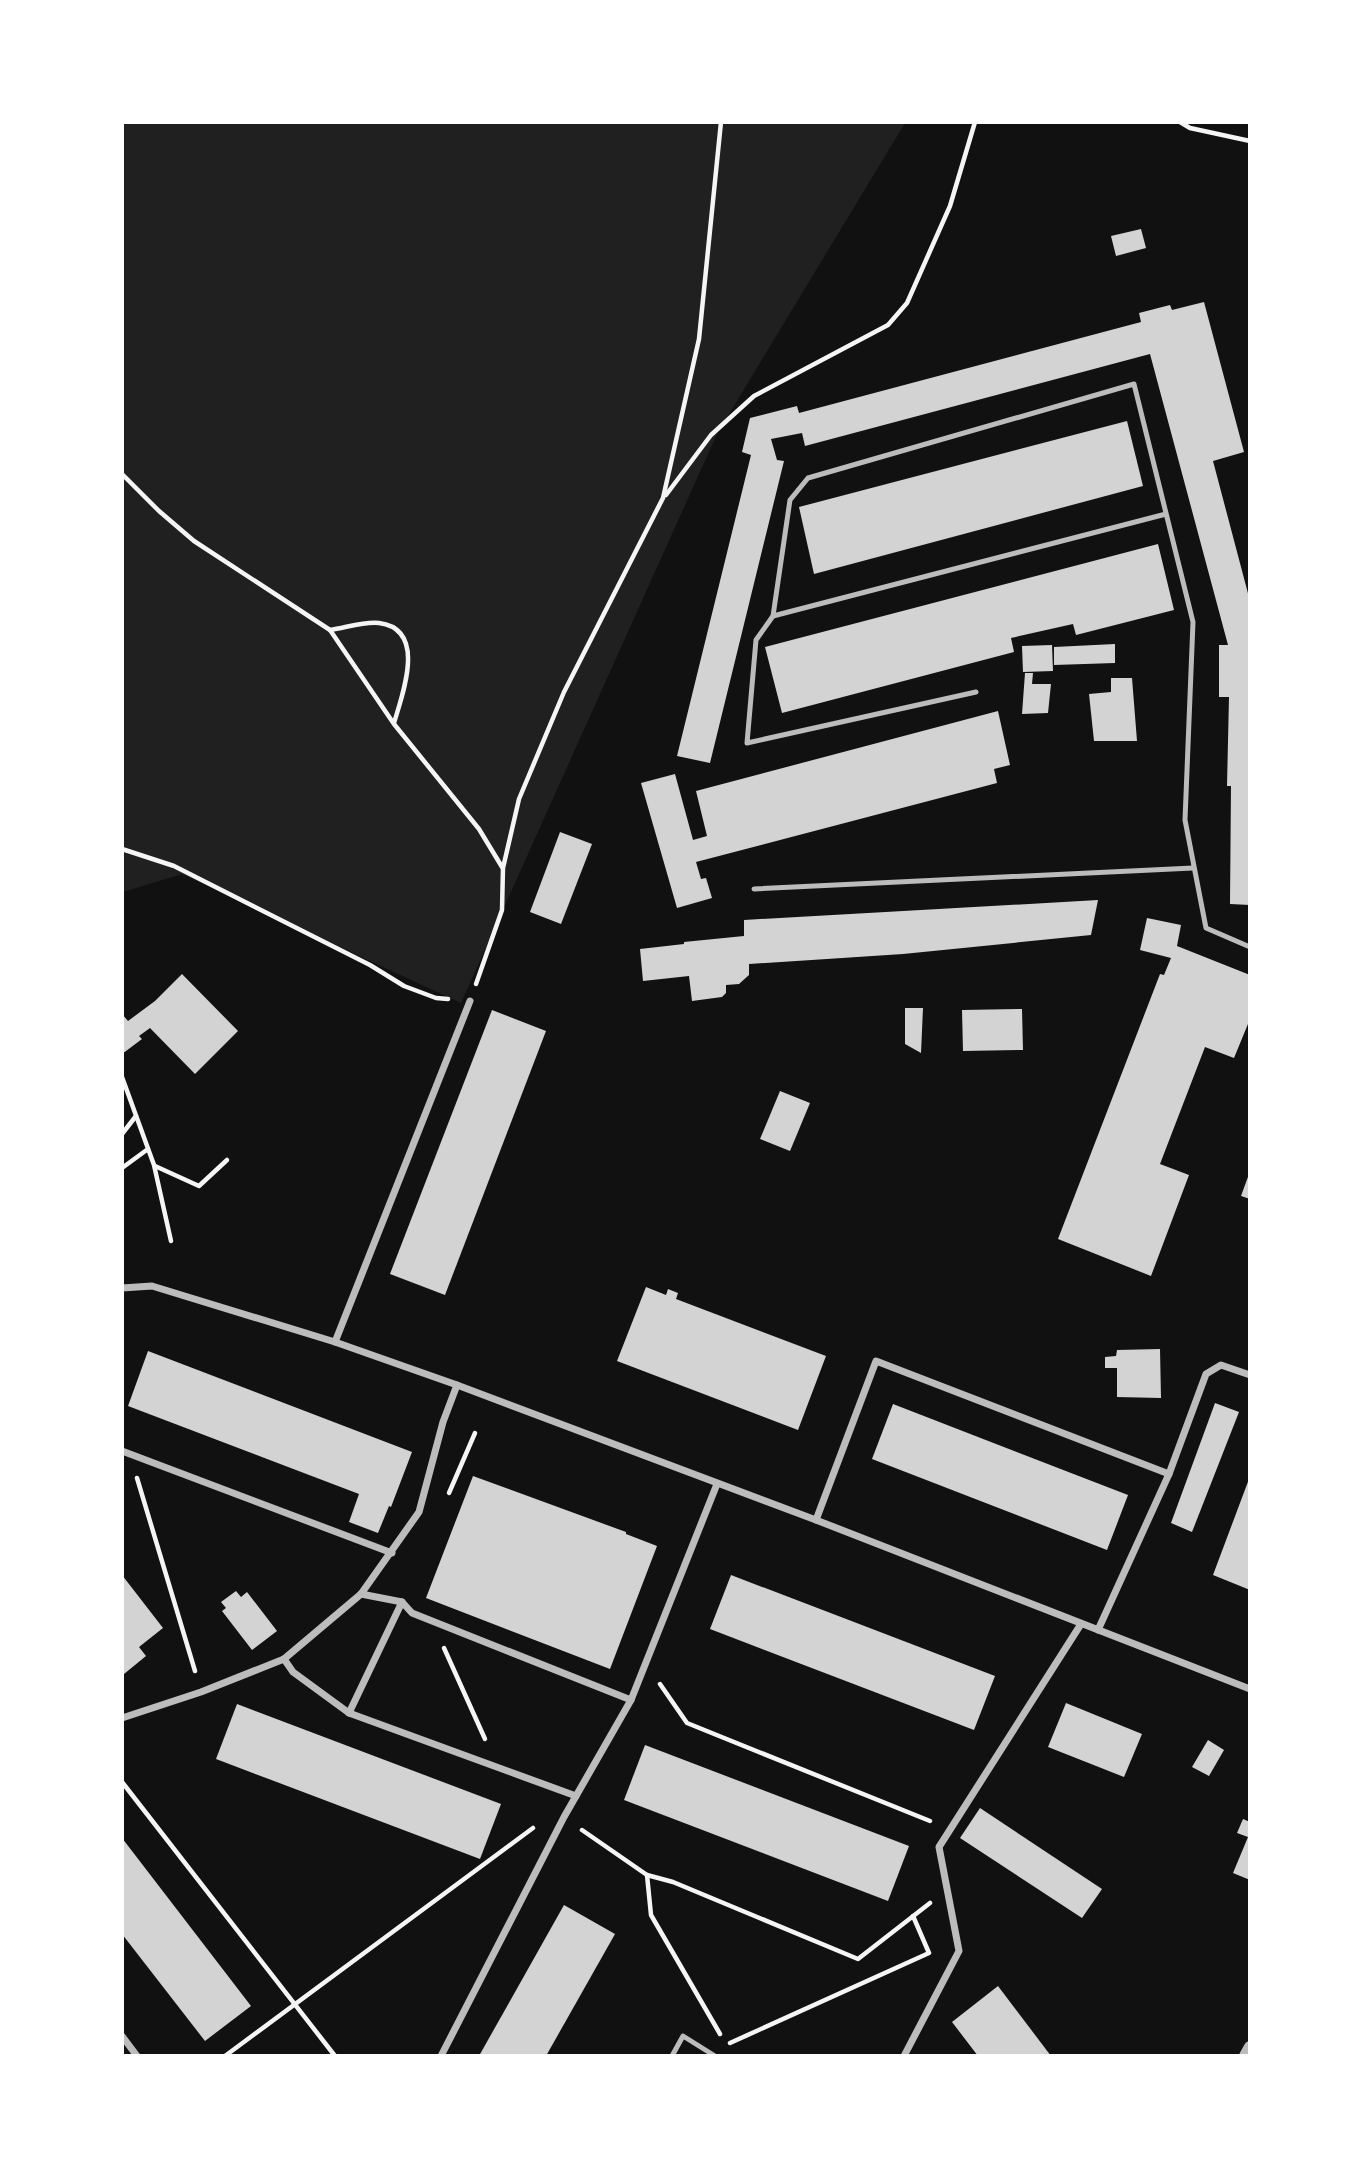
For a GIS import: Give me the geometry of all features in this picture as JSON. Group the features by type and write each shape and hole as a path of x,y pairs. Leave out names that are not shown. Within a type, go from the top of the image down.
{"street":[{"path":"335,1342 470,1001"},
{"path":"122,1288 152,1286 335,1342 457,1385 816,1520 1250,1689"},
{"path":"816,1520 876,1361 1169,1474"},
{"path":"1098,1630 1169,1474 1206,1374 1221,1365 1250,1375"},
{"path":"122,1718 201,1692 284,1659 361,1594 419,1512 443,1422 457,1385"},
{"path":"126,1453 392,1552"},
{"path":"441,2056 564,1817 631,1700 718,1484"},
{"path":"361,1594 402,1602 412,1613 432,1622 631,1700"},
{"path":"349,1713 402,1602"},
{"path":"904,2056 959,1951 939,1847 1081,1624"},
{"path":"284,1659 293,1672 349,1713 576,1796"},
{"path":"122,2036 137,2056"},
{"path":"1245,2056 1250,2047"}],"lane":[{"path":"976,692 747,743 756,640 773,616 790,500 808,478 1134,384 1193,622 1185,820 1193,868 1206,928 1250,947"},
{"path":"773,616 1166,514"},
{"path":"754,889 1193,868"},
{"path":"672,2056 683,2036 715,2056"}],"path":[{"path":"663,498 699,339 721,122"},
{"path":"122,849 174,866 370,965 404,986 436,998 470,1001 502,910 503,867 519,799 564,692 663,498 711,435 754,396 888,325 907,303 950,206 975,122"},
{"path":"1180,122 1190,128 1250,141"},
{"path":"122,474 194,541 330,630 394,724 479,829 503,867"},
{"path":"330,630 379,623 393,628 400,635 408,651 409,669 394,724"},
{"path":"122,1077 154,1166 171,1241"},
{"path":"122,1134 136,1116"},
{"path":"122,1168 148,1149"},
{"path":"154,1166 199,1186 227,1160"},
{"path":"126,1453 201,1692"},
{"path":"432,1622 497,1767"},
{"path":"646,1663 687,1723 951,1829"},
{"path":"122,1782 335,2056"},
{"path":"564,1817 647,1875 673,1882 858,1959 947,1890"},
{"path":"225,2056 542,1821"},
{"path":"647,1875 651,1915 726,2045 929,1953 913,1916"}],"shaded area":[{"path":"123,123 905,123 717,434 461,1003 182,874 123,892"}],"building":[{"path":"1141,229 1146,248 1116,256 1111,236"},
{"path":"1204,302 1244,452 1213,461 1250,601 1250,905 1230,904 1231,786 1227,786 1229,697 1219,697 1219,645 1228,645 1150,354 805,446 802,433 771,439 777,460 784,461 710,763 677,756 751,455 742,452 750,418 797,406 799,413 1141,322 1139,313 1170,305 1172,310"},
{"path":"1127,421 1143,486 814,574 799,507"},
{"path":"1158,544 1174,610 1076,635 1073,624 1011,638 1014,652 782,713 765,647"},
{"path":"1115,644 1115,663 1054,665 1054,647"},
{"path":"1052,645 1053,671 1023,672 1022,646"},
{"path":"1025,673 1033,673 1032,684 1051,684 1048,713 1022,714"},
{"path":"1111,678 1132,678 1137,741 1094,741 1089,694 1111,692"},
{"path":"998,711 1010,765 994,769 997,783 696,862 701,879 706,878 712,898 677,908 641,783 675,774 693,840 707,836 696,791"},
{"path":"560,832 592,844 561,924 530,912"},
{"path":"1098,900 1091,935 903,954 749,964 749,975 739,984 726,985 726,993 722,997 692,1001 689,976 643,981 640,949 744,936 744,920"},
{"path":"1147,918 1181,925 1177,946 1250,975 1250,1019 1234,1058 1205,1047 1160,1164 1189,1175 1151,1276 1058,1239 1160,974 1164,975 1171,958 1140,950"},
{"path":"182,974 238,1031 195,1074 150,1028 139,1036 142,1039 122,1054 122,1014 128,1021 155,1001"},
{"path":"905,1008 923,1008 921,1053 905,1044"},
{"path":"1022,1009 1023,1050 963,1051 962,1010"},
{"path":"492,1010 546,1031 445,1295 390,1274"},
{"path":"780,1091 810,1103 790,1151 760,1139"},
{"path":"1250,1174 1250,1199 1241,1196"},
{"path":"646,1287 666,1295 668,1289 678,1293 676,1299 826,1356 798,1430 617,1361"},
{"path":"1160,1349 1161,1398 1117,1397 1117,1368 1105,1368 1105,1357 1116,1356 1117,1350"},
{"path":"148,1351 412,1452 378,1533 349,1522 359,1494 128,1406"},
{"path":"1215,1403 1239,1412 1192,1532 1171,1523"},
{"path":"893,1404 1128,1495 1107,1550 872,1459"},
{"path":"473,1476 657,1546 610,1669 426,1598"},
{"path":"1250,1480 1250,1590 1213,1575"},
{"path":"122,1575 163,1628 139,1647 146,1656 124,1674"},
{"path":"731,1575 995,1676 974,1730 710,1629"},
{"path":"236,1591 241,1597 247,1592 277,1631 252,1650 222,1611 226,1608 221,1602"},
{"path":"1066,1703 1142,1734 1124,1777 1048,1747"},
{"path":"237,1704 501,1804 480,1859 216,1759"},
{"path":"1208,1740 1224,1750 1209,1776 1192,1767"},
{"path":"645,1745 909,1846 888,1901 624,1800"},
{"path":"980,1808 1102,1889 1082,1918 960,1838"},
{"path":"1243,1819 1250,1822 1250,1880 1233,1873 1248,1837 1237,1833"},
{"path":"122,1838 251,2006 205,2041 122,1934"},
{"path":"564,1905 615,1934 546,2056 479,2056"},
{"path":"998,1986 1051,2056 978,2056 952,2022"}]}
